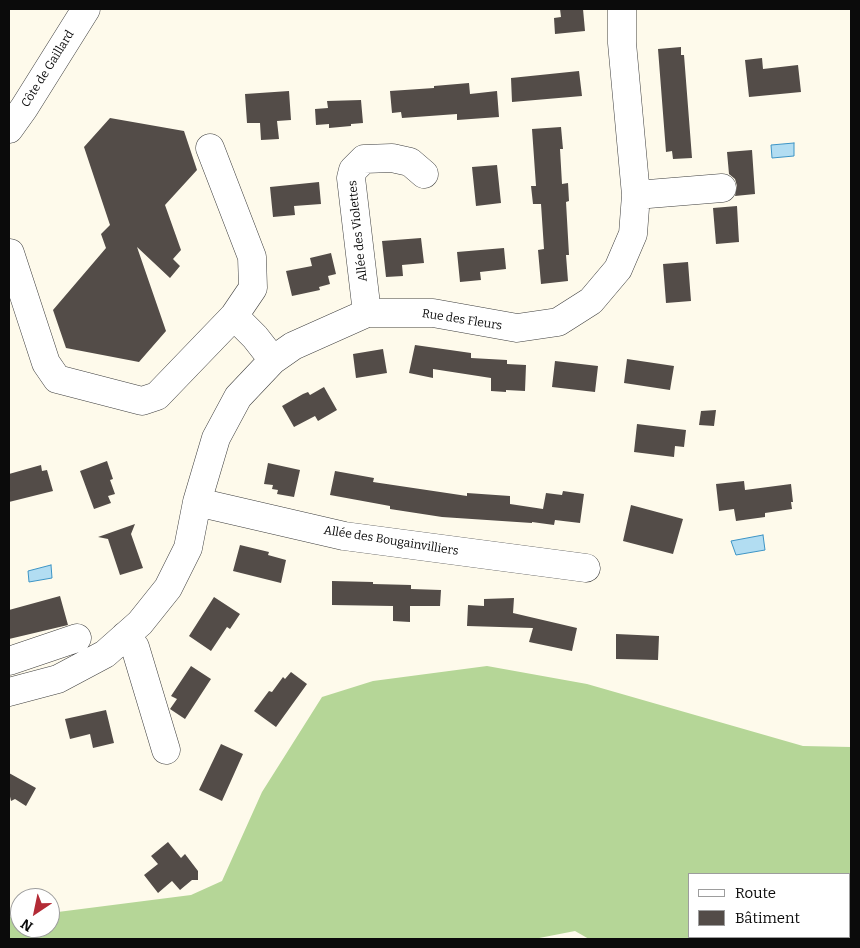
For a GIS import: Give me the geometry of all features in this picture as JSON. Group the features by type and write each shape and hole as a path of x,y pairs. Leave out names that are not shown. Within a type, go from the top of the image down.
{"street":[{"name":"Côte de Gaillard","path":"9,129 86,9"},
{"name":"Rue des Fleurs","path":"9,692 58,679 105,654 140,623 168,588 188,548 197,502 216,438 238,398 273,360 293,346 367,313 433,313 517,328 558,322 591,301 618,269 633,234 636,195 622,42 622,9"},
{"path":"10,253 46,363 57,379 142,401 157,396 234,316 253,288 252,257 210,148"},
{"name":"Allée des Violettes","path":"367,313 351,178 353,170 364,159 392,158 410,162 424,174"},
{"path":"636,195 722,188"},
{"path":"234,316 273,360"},
{"name":"Allée des Bougainvilliers","path":"197,502 344,536 586,568"},
{"path":"125,636 135,647 166,750"},
{"path":"9,661 77,638"}],"green space":[{"path":"487,666 587,684 803,746 851,747 851,939 589,939 575,931 534,939 9,939 9,917 10,938 60,938 60,912 191,895 222,881 262,792 322,697 373,681"}],"water":[{"path":"794,143 794,156 772,158 771,145"},
{"path":"763,535 765,550 736,555 731,541"},
{"path":"51,565 52,578 29,582 28,571"}],"building":[{"path":"560,9 583,9 585,31 555,34 554,18 561,17"},
{"path":"681,47 681,55 684,55 692,158 673,159 672,151 666,152 658,49"},
{"path":"762,58 763,69 798,65 801,92 749,97 745,60"},
{"path":"579,71 582,96 512,102 511,78"},
{"path":"469,83 470,94 497,91 499,117 457,120 457,114 402,118 401,112 392,113 390,91"},
{"path":"289,91 291,120 277,121 279,139 261,140 260,123 247,123 245,94"},
{"path":"361,100 363,123 329,128 329,124 316,125 315,109 328,108 327,101"},
{"path":"110,118 184,131 197,170 165,205 181,250 173,259 180,266 170,278 137,247 166,331 139,362 66,348 53,310 106,248 101,234 110,225 84,147"},
{"path":"561,127 563,149 560,149 562,184 568,183 569,201 566,202 569,255 566,255 568,281 541,284 538,250 544,249 541,204 533,204 531,186 536,186 532,129"},
{"path":"752,150 755,194 735,196 737,186 735,179 729,174 727,152"},
{"path":"497,165 501,203 476,206 472,167"},
{"path":"319,182 321,204 294,206 295,215 273,217 270,187"},
{"path":"737,206 739,242 716,244 713,208"},
{"path":"421,238 424,263 402,265 403,276 386,277 382,241"},
{"path":"504,248 506,269 480,272 481,280 460,282 457,252"},
{"path":"331,253 336,274 328,276 330,284 319,287 320,290 292,296 286,271 312,266 310,258"},
{"path":"688,262 691,301 666,303 663,264"},
{"path":"415,345 471,353 471,358 507,360 507,364 526,365 525,391 491,391 491,378 433,369 433,378 409,373"},
{"path":"383,349 387,373 356,378 353,354"},
{"path":"627,359 674,366 670,390 624,383"},
{"path":"555,361 598,366 595,392 552,387"},
{"path":"324,387 337,410 318,421 315,416 294,427 282,406 303,394 308,392 310,395"},
{"path":"716,410 714,426 699,425 701,411"},
{"path":"637,424 686,430 684,447 675,446 674,457 634,452"},
{"path":"107,461 113,479 110,480 115,494 108,496 111,503 94,509 80,471"},
{"path":"268,463 300,470 294,497 277,494 278,490 272,489 273,485 264,484"},
{"path":"41,465 42,471 47,470 53,491 9,502 9,474"},
{"path":"335,471 374,478 373,482 467,496 467,493 510,496 510,504 543,509 546,493 562,495 563,491 584,494 580,523 555,520 554,525 442,517 390,509 390,506 330,495"},
{"path":"744,481 745,490 791,484 792,509 765,513 765,517 736,521 734,509 719,511 716,484"},
{"path":"631,505 683,519 673,554 623,541"},
{"path":"135,524 131,534 143,568 120,575 108,539 98,537"},
{"path":"240,545 269,552 268,555 286,560 281,583 233,571"},
{"path":"332,581 411,585 411,589 441,590 440,606 410,606 410,622 393,621 393,606 332,605"},
{"path":"60,596 68,625 9,639 9,610"},
{"path":"214,597 240,614 230,629 227,627 211,651 189,636"},
{"path":"514,598 513,613 577,628 572,651 529,642 533,628 467,626 468,605 484,606 484,599"},
{"path":"616,634 659,636 658,660 616,659"},
{"path":"191,666 211,679 185,719 170,709 177,699 171,696"},
{"path":"291,672 307,684 276,727 254,711 269,691 272,692 283,677 285,679"},
{"path":"106,710 114,743 93,748 90,734 70,739 65,719"},
{"path":"221,744 243,754 222,801 199,790"},
{"path":"9,773 36,788 26,806 15,799 11,801"},
{"path":"168,842 181,858 185,854 198,871 198,880 192,880 180,890 172,881 158,893 144,875 158,864 151,856"}]}
